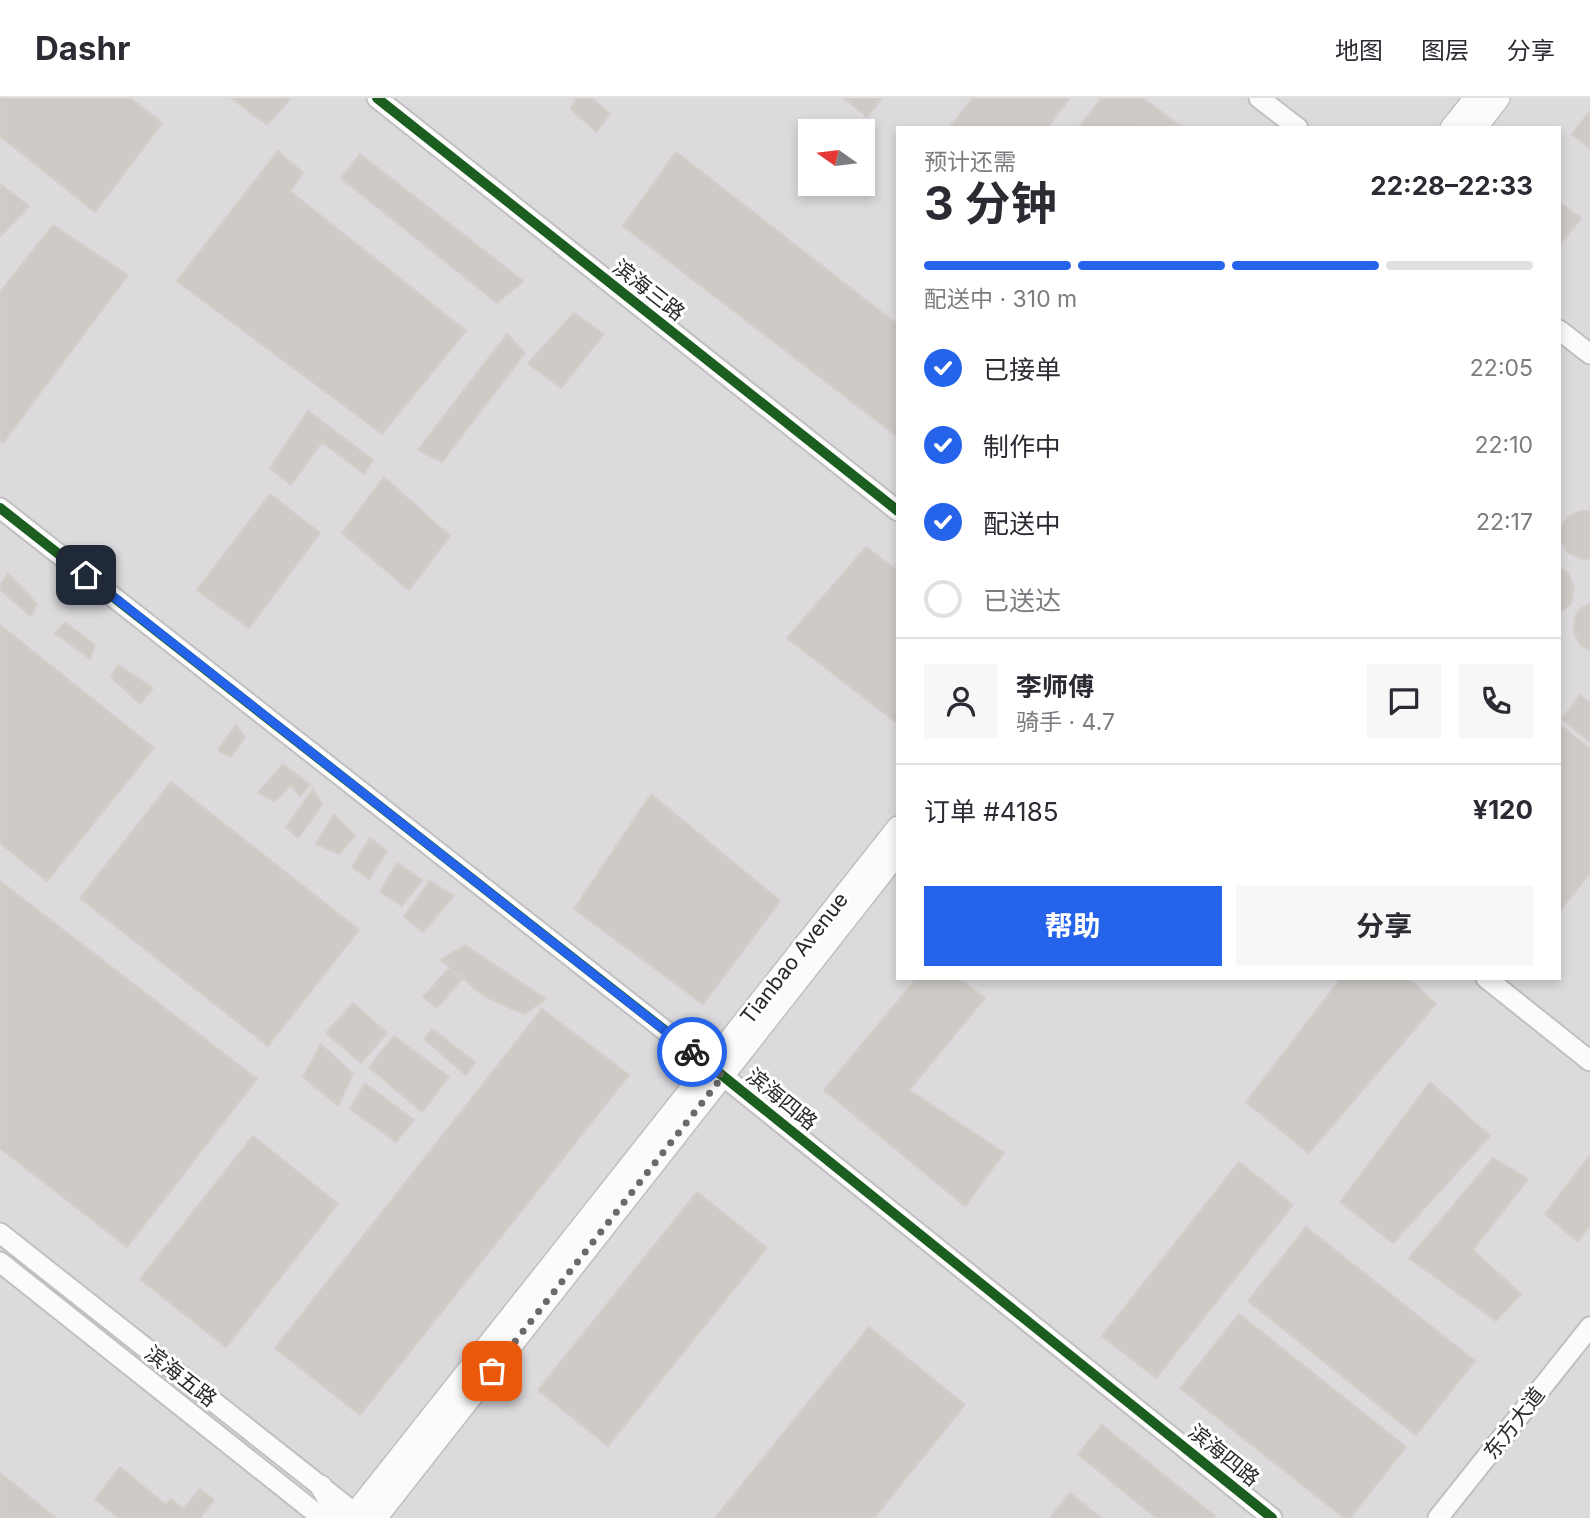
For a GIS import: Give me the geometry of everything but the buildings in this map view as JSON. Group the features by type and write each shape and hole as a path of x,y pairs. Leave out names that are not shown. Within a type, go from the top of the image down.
{"main road":[{"path":"1453,126 1475,98"},
{"path":"1478,126 1499,98"},
{"name":"Tianbao Avenue","path":"376,1518 896,830"},
{"name":"Tianbao Avenue","path":"351,1517 716,1070 896,855"},
{"path":"321,1486 330,1502 351,1517"}],"street":[{"name":"滨海三路","path":"377,98 896,509"},
{"path":"1259,98 1295,126"},
{"path":"1561,332 1590,354"},
{"name":"滨海四路","path":"0,508 716,1070 1272,1518"},
{"path":"1489,980 1590,1061"},
{"name":"滨海五路","path":"0,1233 321,1486"},
{"name":"滨海五路","path":"0,1262 309,1511 322,1518"},
{"name":"东方大道","path":"1438,1518 1590,1327"}],"shaded area":[{"path":"0,98 1590,98 1590,1518 0,1518"}],"cycle path":[{"path":"377,98 896,509"},
{"path":"0,508 723,1076 1272,1518"}],"way so far":[{"path":"492,1371 723,1076 692,1052"}],"route":[{"path":"86,575 692,1052"}]}
